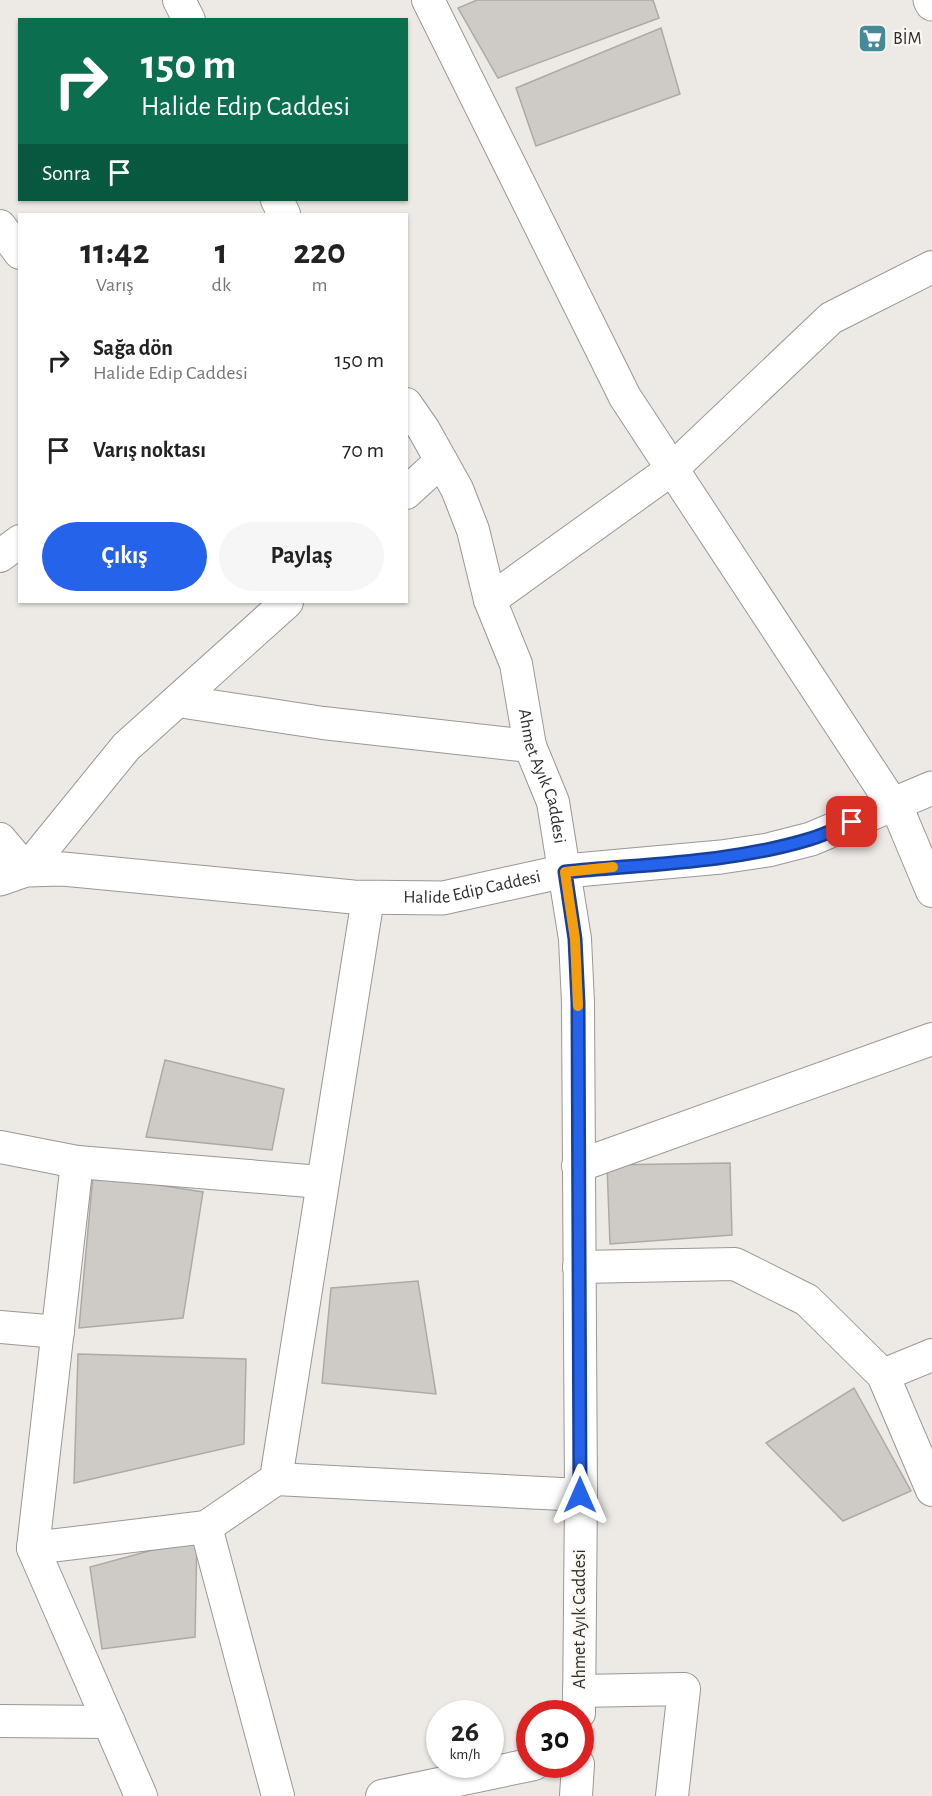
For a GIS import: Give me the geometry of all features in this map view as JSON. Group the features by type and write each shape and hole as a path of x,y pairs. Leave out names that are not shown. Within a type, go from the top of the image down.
{"street":[{"path":"179,0 188,18"},
{"path":"433,2 625,397 901,817 929,877"},
{"path":"0,226 13,258"},
{"path":"490,600 672,469 831,318 932,267"},
{"name":"Ahmet Ayık Caddesi","path":"408,407 424,430 457,489 473,530 490,600 516,664 530,746 553,802 575,939 579,1267 579,1700"},
{"path":"408,491 441,461"},
{"path":"0,556 18,542"},
{"path":"0,839 13,874 126,747 286,603"},
{"path":"178,701 323,723 530,746"},
{"name":"Halide Edip Caddesi","path":"13,874 63,869 368,898 443,898 565,872 721,857 768,850 811,839 932,788"},
{"path":"276,1479 321,1182 368,898"},
{"path":"578,1166 932,1039"},
{"path":"0,1148 77,1162 321,1182"},
{"path":"77,1162 33,1548 141,1796"},
{"path":"579,1267 735,1264 807,1300 884,1375 932,1490"},
{"path":"0,1327 58,1332"},
{"path":"884,1375 932,1355"},
{"path":"33,1548 206,1527 276,1479 580,1495"},
{"path":"206,1527 278,1796"},
{"path":"594,1700 684,1689 672,1796"},
{"path":"0,1721 109,1722"},
{"path":"382,1796 516,1768"},
{"path":"576,1796 577,1778"}],"building":[{"path":"477,0 653,0 659,18 498,78 458,8"},
{"path":"661,28 680,94 536,146 516,88"},
{"path":"165,1060 284,1089 272,1150 146,1137"},
{"path":"730,1163 732,1235 610,1244 607,1165"},
{"path":"93,1175 203,1192 183,1318 79,1328"},
{"path":"418,1281 436,1394 322,1383 331,1288"},
{"path":"78,1354 246,1359 244,1444 74,1483"},
{"path":"854,1388 911,1491 843,1521 766,1443"},
{"path":"197,1538 195,1637 102,1649 90,1567"}],"slow traffic":[{"path":"578,1006 575,939 565,872 613,867"}],"place":[{"name":"BİM","path":"872,39"}],"route":[{"path":"580,1495 578,1003 575,939 565,872 721,857 768,850 811,839 852,822"}]}
